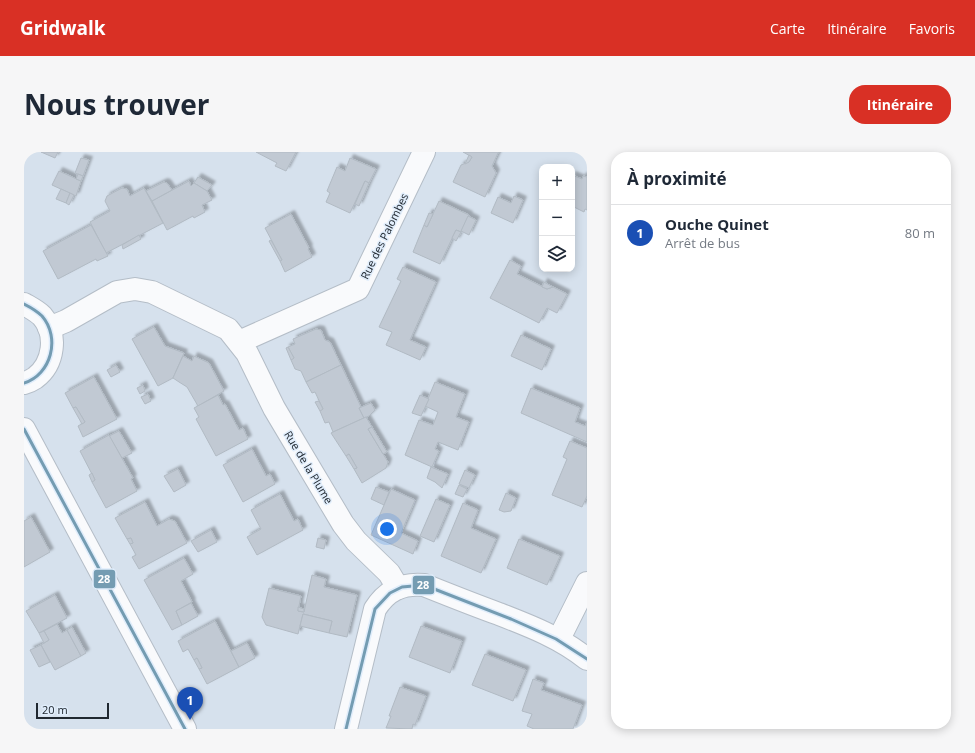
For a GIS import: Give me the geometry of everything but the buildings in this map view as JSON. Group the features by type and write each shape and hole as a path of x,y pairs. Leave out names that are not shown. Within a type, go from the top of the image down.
{"street":[{"name":"Rue des Palombes","path":"240,342 358,289 424,152"},
{"name":"Rue de la Plume","path":"49,328 66,321 117,292 135,289 152,292 228,329 240,342 247,353 274,408 343,524 356,541 388,573 398,588"},
{"path":"24,304 34,309 43,318 49,328 52,342 51,355 45,368 35,378 24,383"},
{"path":"24,429 185,729"},
{"path":"559,639 587,583"},
{"path":"346,729 375,609 382,599 398,588 406,585 424,585 527,625 559,639 587,659"}],"transit line":[{"name":"28","path":"24,304 42,316 48,325 52,345 47,364 33,379 24,383"},
{"name":"28","path":"24,429 185,729"},
{"name":"28","path":"346,729 375,609 390,593 402,587 424,585 511,619 556,639 587,659"}],"place":[{"name":"Ouche Quinet","path":"190,720"}]}
